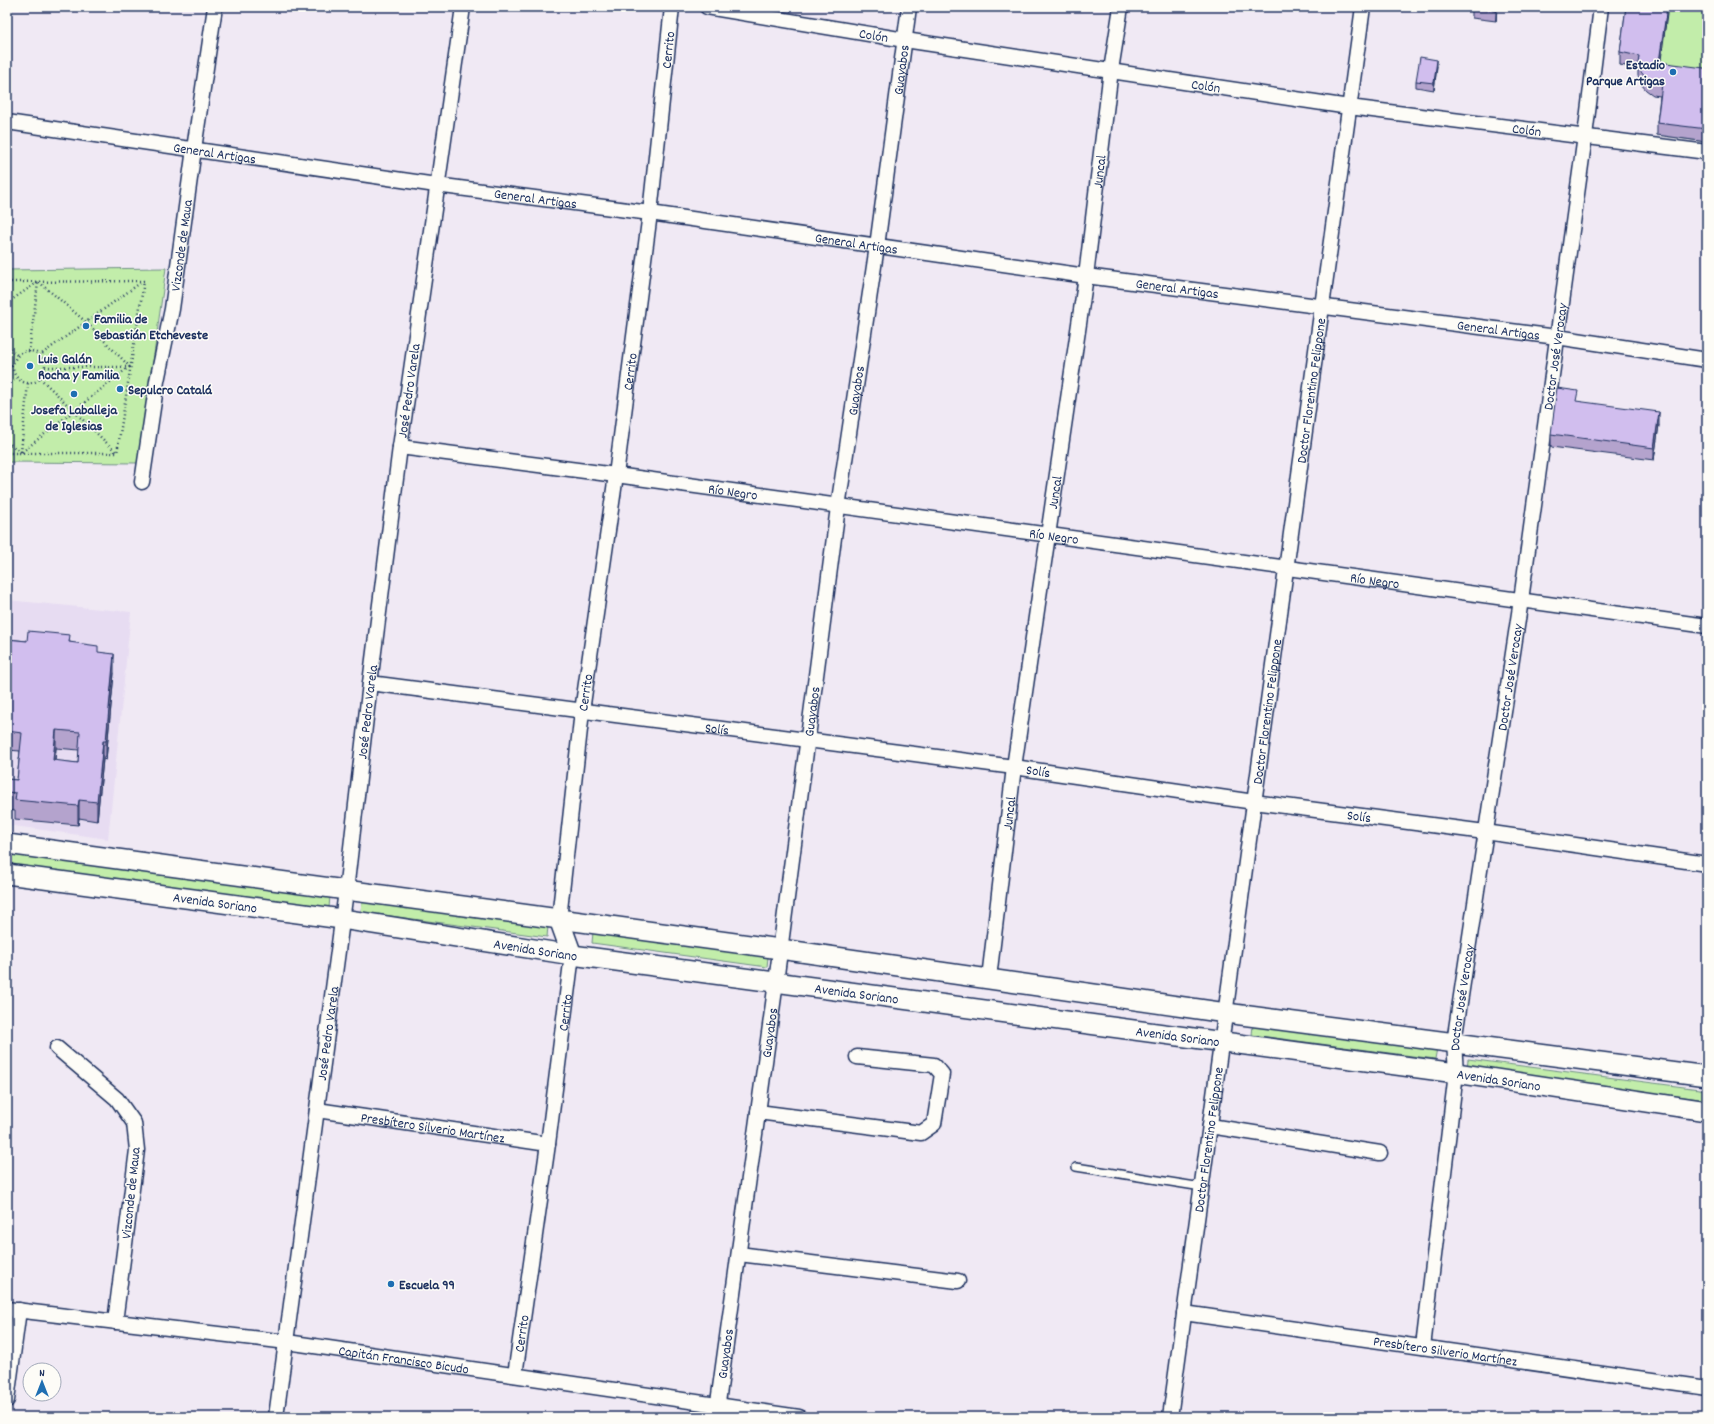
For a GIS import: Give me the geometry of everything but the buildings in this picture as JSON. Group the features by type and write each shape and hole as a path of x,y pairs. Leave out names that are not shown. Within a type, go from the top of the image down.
{"street":[{"name":"Vizconde de Maua","path":"142,482 157,381 172,309 194,148 216,7"},
{"name":"José Pedro Varela","path":"276,1417 346,891 370,683 400,447 436,185 463,7"},
{"name":"Cerrito","path":"514,1375 548,1144 572,955 559,919 582,711 616,475 650,213 672,7"},
{"name":"Colón","path":"706,7 905,40 1349,107 1707,152"},
{"name":"Guayabos","path":"717,1412 776,982 806,741 838,507 877,246 909,7"},
{"name":"Juncal","path":"989,978 1014,767 1086,276 1111,70 1121,7"},
{"name":"Doctor Florentino Felippone","path":"1170,1417 1363,7"},
{"name":"Doctor José Verocay","path":"1422,1347 1456,1073 1454,1042 1521,600 1585,136 1601,7"},
{"name":"General Artigas","path":"7,122 194,148 436,185 650,213 1086,276 1557,337 1707,360"},
{"name":"Río Negro","path":"400,447 616,475 838,507 1707,626"},
{"name":"Solís","path":"370,683 1014,767 1254,802 1485,832 1707,864"},
{"name":"Avenida Soriano","path":"7,844 780,949 1226,1013 1707,1076"},
{"name":"Avenida Soriano","path":"7,874 342,919 572,955 1222,1043 1456,1073 1707,1111"},
{"name":"Vizconde de Maua","path":"57,1048 116,1099 134,1123 137,1150 115,1322"},
{"path":"758,1112 921,1133 934,1124 942,1074 934,1065 857,1056"},
{"name":"Presbítero Silverio Martínez","path":"317,1110 548,1144"},
{"path":"1210,1126 1380,1153"},
{"path":"739,1254 958,1281"},
{"path":"7,1400 13,1310"},
{"name":"Capitán Francisco Bicudo","path":"13,1310 287,1342 514,1375 717,1412 799,1417"},
{"name":"Presbítero Silverio Martínez","path":"1184,1314 1707,1388"}],"lane":[{"path":"1076,1167 1202,1187"}],"path":[{"path":"7,282 144,281"},
{"path":"39,356 144,281"},
{"path":"117,453 144,281"},
{"path":"7,303 38,282"},
{"path":"38,282 86,322 130,367"},
{"path":"29,352 38,282"},
{"path":"7,346 18,356"},
{"path":"29,352 39,356 45,367 40,378 28,383 17,378 13,366 18,356 29,352"},
{"path":"7,366 13,366"},
{"path":"45,367 130,367"},
{"path":"21,453 130,367"},
{"path":"7,385 17,378"},
{"path":"40,378 117,453"},
{"path":"21,453 28,383"},
{"path":"7,442 21,453"},
{"path":"7,452 117,453"}],"shaded area":[{"path":"7,600 131,612 108,839 7,825"}],"green space":[{"name":"Estadio Parque Artigas","path":"1627,7 1707,7 1707,142 1657,135 1662,96 1652,93 1644,87 1640,79 1639,68 1620,65"},
{"path":"166,268 139,463 7,462 7,270"},
{"path":"7,853 330,896 329,908 7,865"},
{"path":"362,901 548,926 547,937 361,912"},
{"path":"593,932 768,957 767,967 592,943"},
{"path":"1253,1025 1437,1048 1435,1059 1252,1035"},
{"path":"1468,1059 1707,1090 1707,1100 1467,1069"}],"place":[{"name":"Estadio Parque Artigas","path":"1673,72"},
{"name":"Familia de Sebastián Etcheveste","path":"86,326"},
{"name":"Luis Galán Rocha y Familia","path":"30,366"},
{"name":"Sepulcro Catalá","path":"120,389"},
{"name":"Josefa Laballeja de Iglesias","path":"74,394"},
{"name":"Escuela 99","path":"391,1284"}]}
